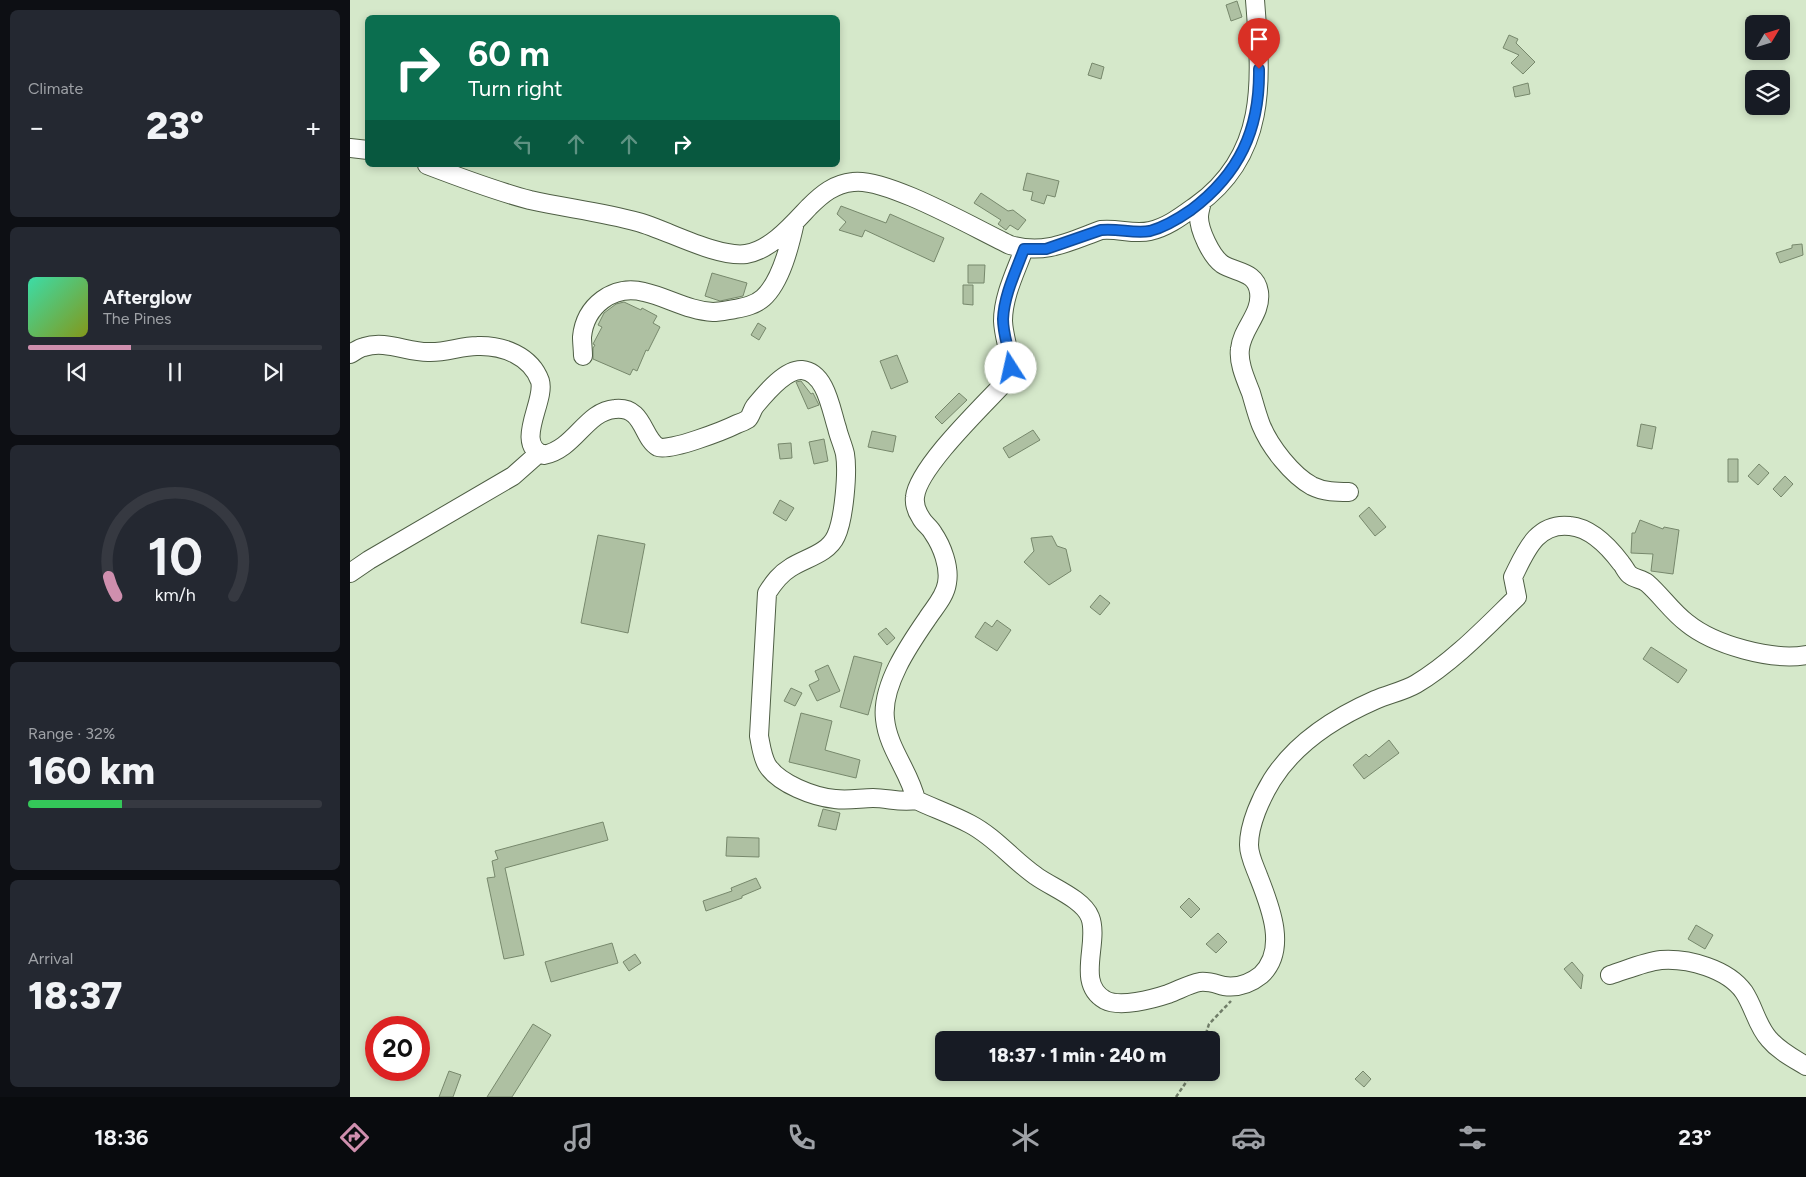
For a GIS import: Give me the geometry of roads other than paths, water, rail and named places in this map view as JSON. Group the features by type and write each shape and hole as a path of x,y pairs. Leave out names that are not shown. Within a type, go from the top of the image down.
{"street":[{"path":"432,167 491,190 631,220 660,229 695,244 732,254 746,254 759,249 777,238 828,190 841,184 862,182 882,185 920,201 1010,245 1024,249 1046,249 1101,230 1151,231 1181,217 1214,191 1236,162 1253,126 1257,112 1259,86 1255,0"},
{"path":"350,148 365,150"},
{"path":"1202,202 1199,217 1201,230 1209,248 1220,263 1248,274 1256,281 1259,293 1258,307 1242,339 1239,350 1241,364 1262,426 1280,458 1312,486 1329,492 1350,492"},
{"path":"584,356 582,336 590,313 602,298 620,291 642,291 680,305 713,312 748,307 763,298 773,285 783,264 795,222"},
{"path":"916,800 914,790 891,743 885,718 886,698 894,674 912,642 944,594 947,582 941,546 916,509 915,496 921,481 940,452 1008,379 1011,368 1010,355 1004,336 1005,302 1024,249"},
{"path":"350,354 363,347 380,345 427,352 452,351 476,346 495,347 517,354 534,369 541,384 531,428 531,441 535,449 544,455 551,454 571,441 592,419 604,412 616,409 628,410 636,416 658,446 667,448 677,446 729,428 748,419 754,408 779,380 792,371 802,370 812,373 821,383 829,401 845,455 842,512 836,538 826,550 791,567 778,577 767,592 766,636 759,728 762,755 777,777 799,790 834,800 874,798 907,802 916,800 971,824 1000,845 1035,876 1065,893 1090,916 1093,930 1090,974 1093,986 1099,995 1107,1001 1119,1004 1144,1000 1200,982 1239,986 1260,976 1270,964 1276,948 1266,897 1248,848 1252,824 1272,779 1294,752 1318,731 1375,700 1418,683 1462,649 1517,597 1513,578 1534,538 1545,531 1560,526 1571,526 1588,531 1598,538 1620,561 1630,575 1646,583 1686,623 1704,633 1730,645 1755,652 1779,656 1806,655"},
{"path":"350,573 513,476 539,453"},
{"path":"1610,975 1660,960 1681,960 1717,971 1744,992 1768,1038 1781,1050 1806,1066"}]}
